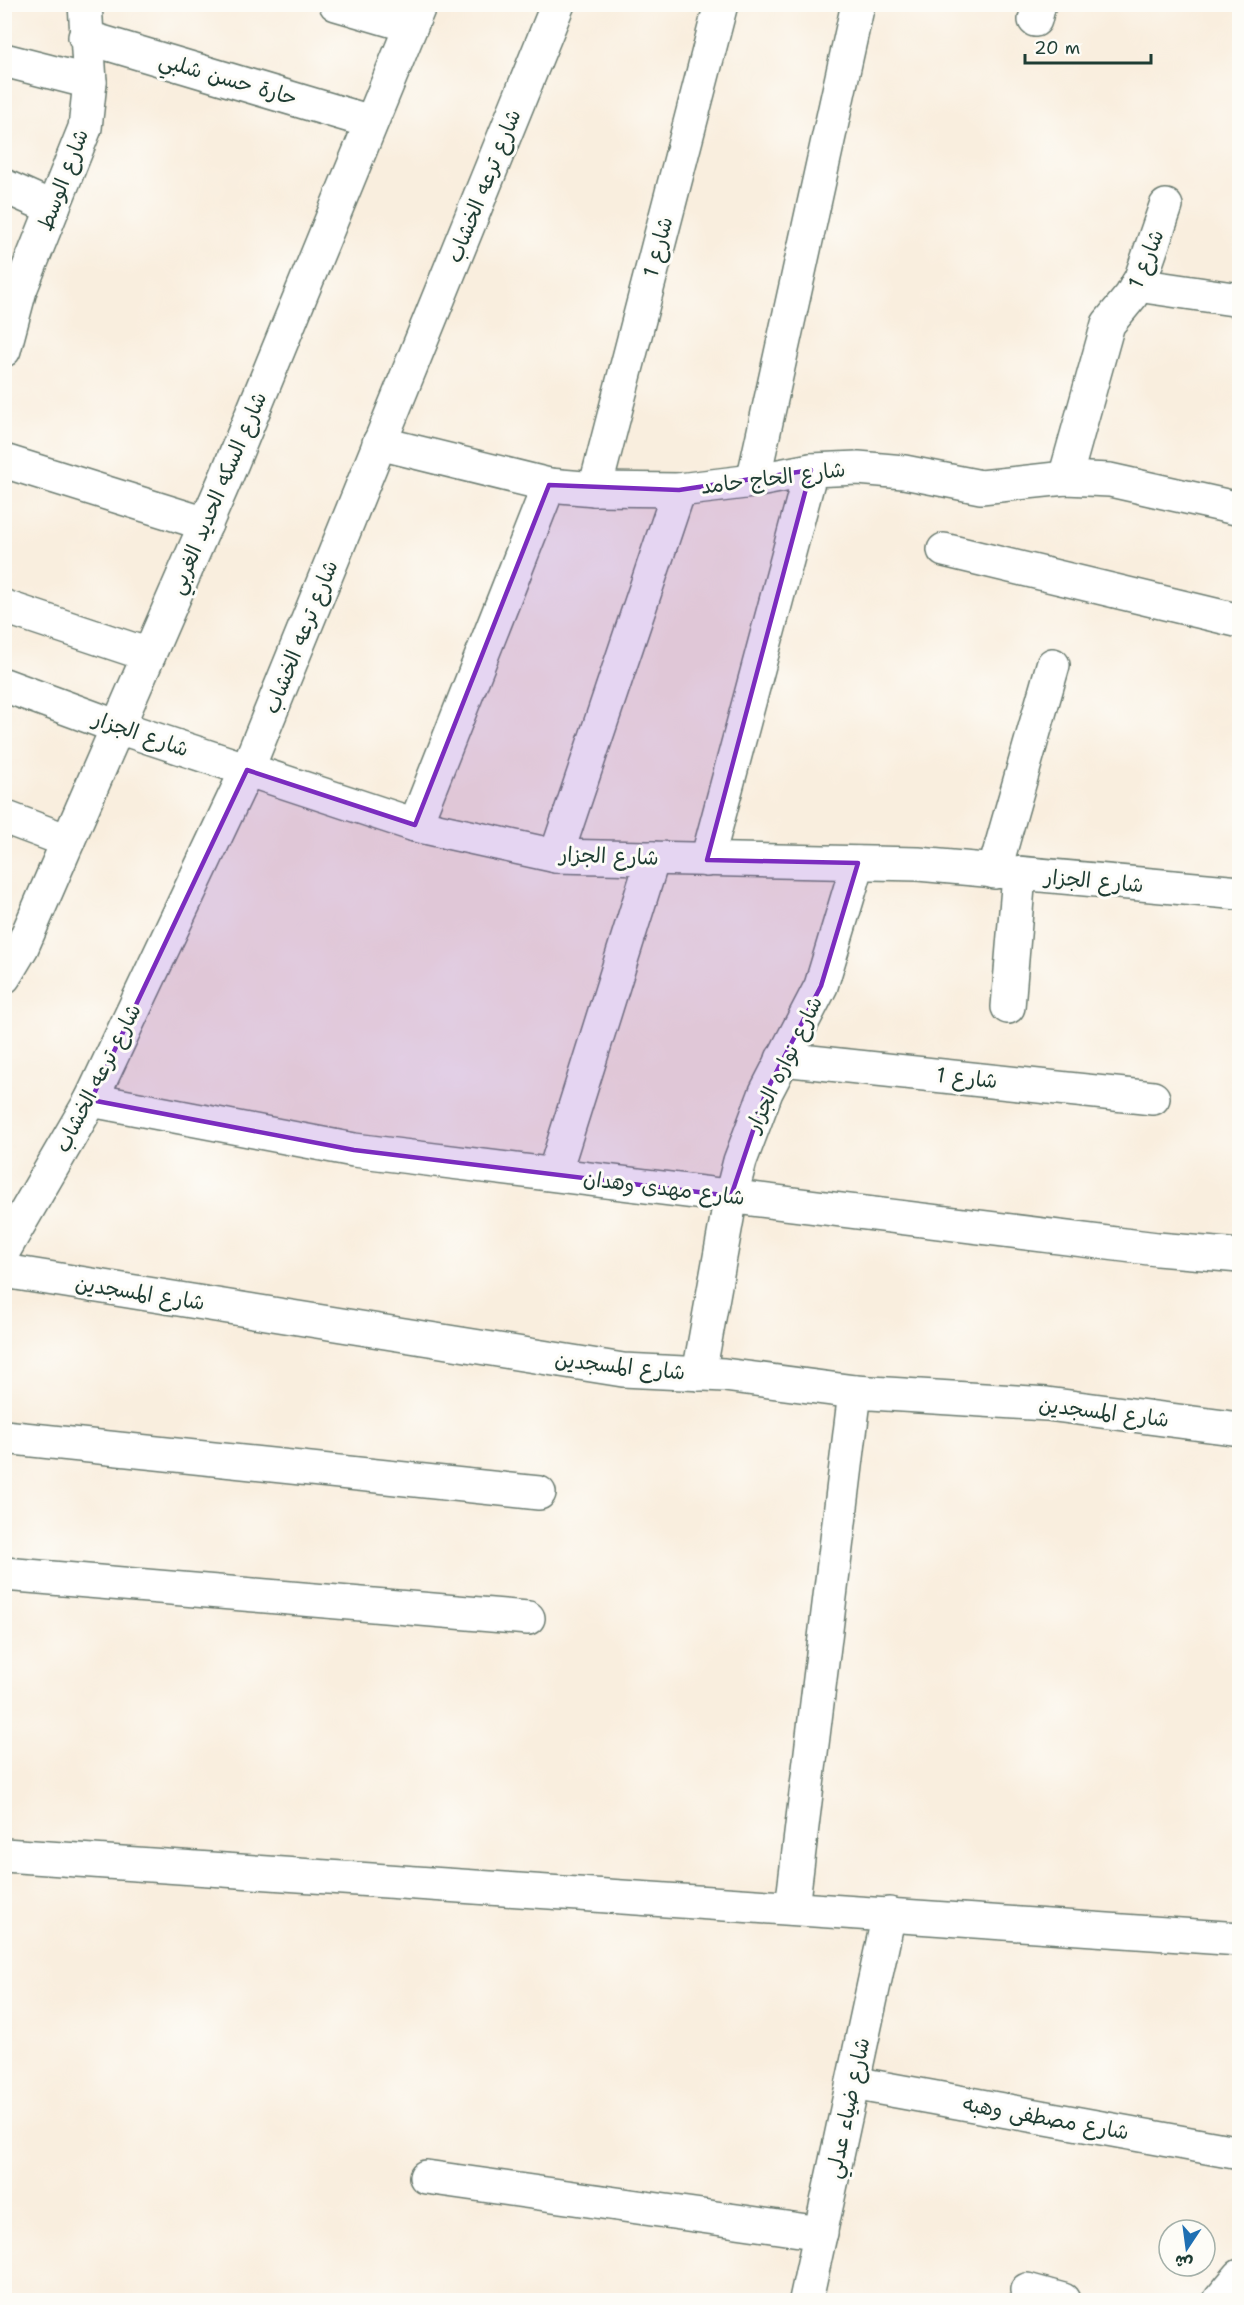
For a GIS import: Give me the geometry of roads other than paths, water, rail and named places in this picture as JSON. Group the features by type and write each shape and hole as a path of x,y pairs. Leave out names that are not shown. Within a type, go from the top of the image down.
{"street":[{"name":"شارع الوسط","path":"5,343 20,290 85,128 90,82 85,37 85,4"},
{"path":"336,4 415,15"},
{"name":"شارع ترعه الخشاب","path":"4,1250 91,1100 247,770 558,4"},
{"name":"شارع 1","path":"595,489 721,4"},
{"path":"753,481 858,4"},
{"name":"شارع السكه الحديد الغربي","path":"4,976 13,943 68,841 206,524 415,15"},
{"name":"حارة حسن شلبي","path":"85,37 371,122"},
{"path":"4,60 90,82"},
{"path":"4,186 53,208"},
{"name":"شارع 1","path":"1065,478 1108,324 1137,285 1166,206"},
{"path":"1137,285 1239,300"},
{"name":"شارع الحاج حامد","path":"379,443 549,485 595,489 679,490 753,481 811,470 858,468 904,472 981,487 1065,478 1110,480 1239,509"},
{"path":"4,461 206,524"},
{"path":"707,860 811,470"},
{"path":"415,825 549,485"},
{"path":"556,855 679,490"},
{"path":"944,550 1239,621"},
{"path":"5,607 149,655"},
{"path":"1008,1007 1006,873 1053,665"},
{"name":"شارع الجزار","path":"4,685 118,727 415,825 556,855 918,864 1239,893"},
{"path":"4,817 68,841"},
{"path":"554,1174 653,858"},
{"name":"شارع نواره الجزار","path":"699,1374 731,1196 752,1126 782,1059 797,1036 821,986 858,863"},
{"name":"شارع 1","path":"782,1059 1153,1098"},
{"name":"شارع مهدى وهدان","path":"91,1100 354,1150 1145,1247 1239,1256"},
{"name":"شارع المسجدين","path":"4,1271 594,1367 699,1374 855,1392 1047,1404 1239,1429"},
{"path":"792,1908 855,1392"},
{"path":"4,1437 538,1493"},
{"path":"4,1574 528,1618"},
{"path":"4,1855 1239,1939"},
{"name":"شارع ضياء عدلي","path":"807,2301 889,1914"},
{"name":"شارع مصطفى وهبه","path":"853,2083 1239,2153"},
{"path":"426,2177 821,2233"},
{"path":"1220,2301 1239,2277"},
{"path":"1027,2290 1063,2301"}]}
